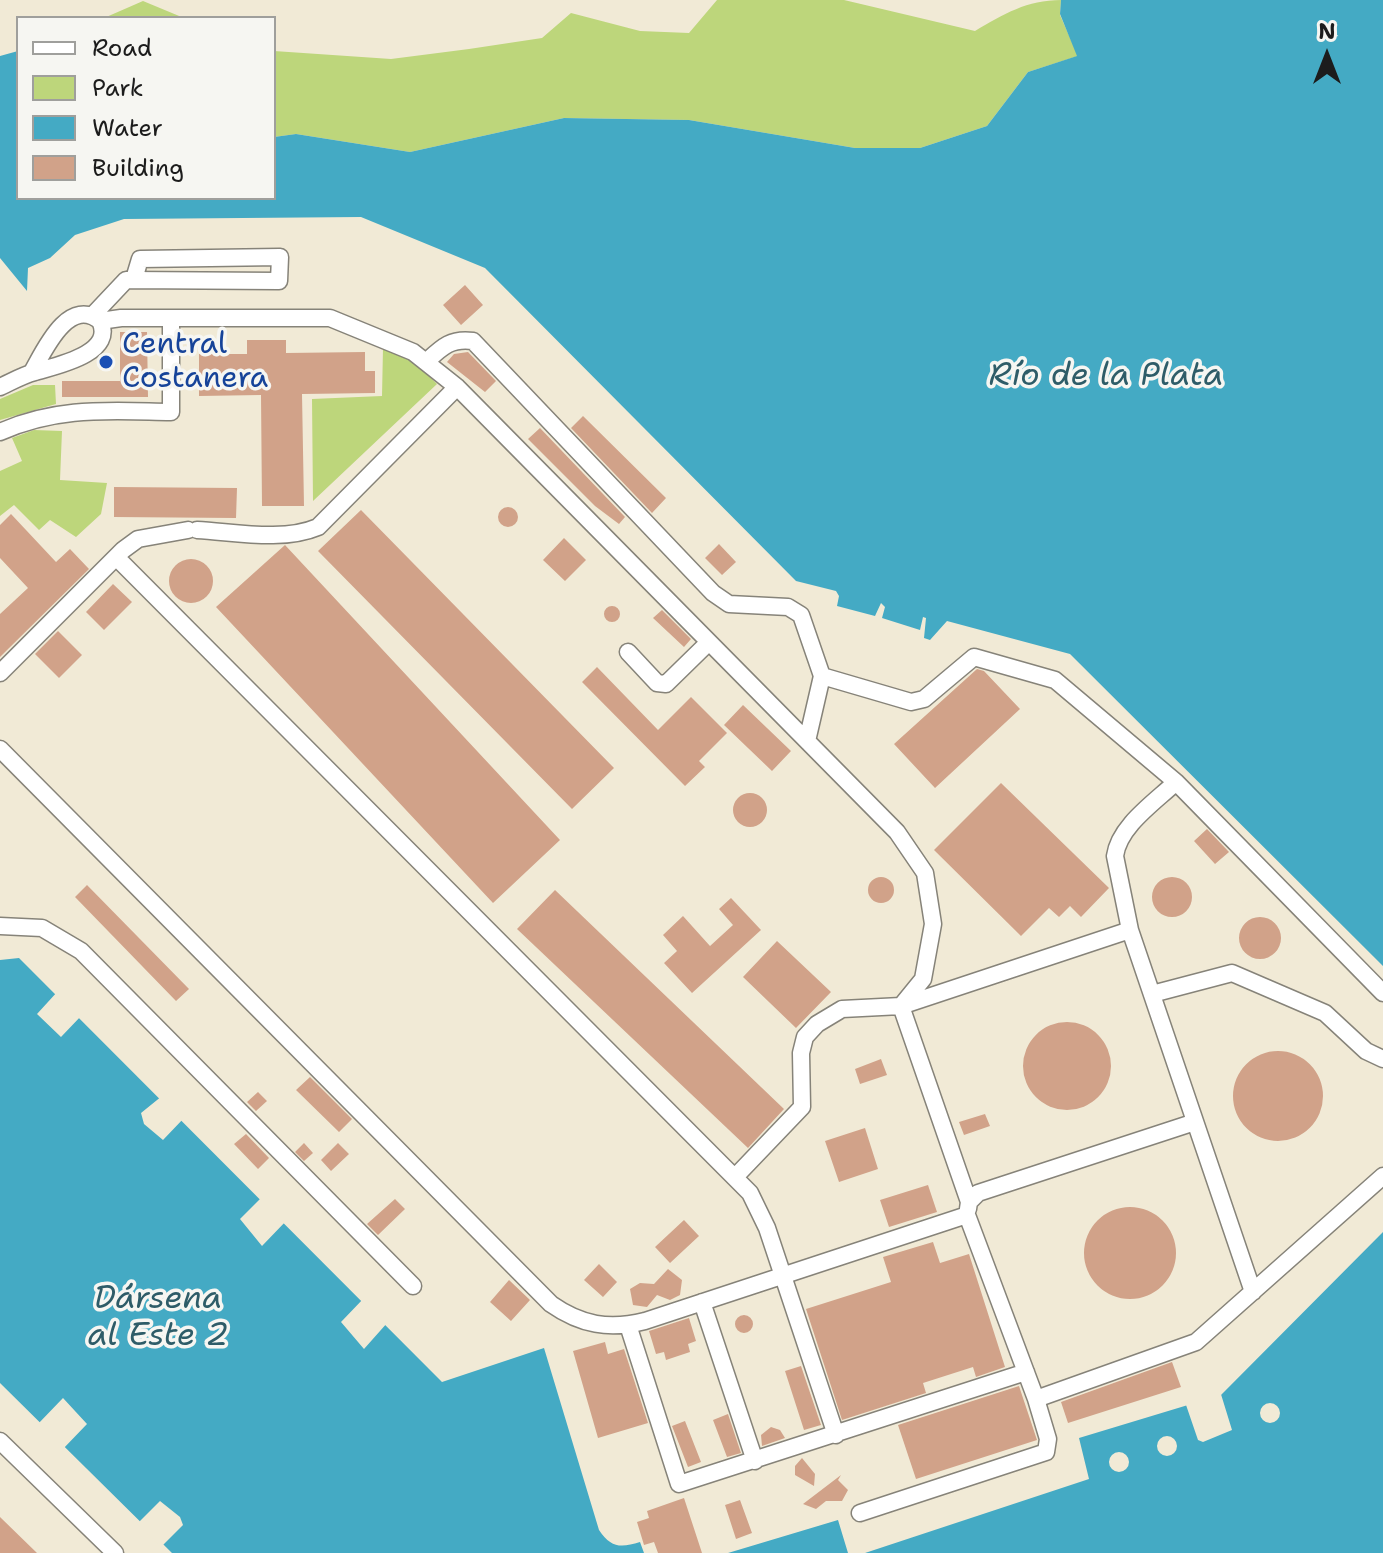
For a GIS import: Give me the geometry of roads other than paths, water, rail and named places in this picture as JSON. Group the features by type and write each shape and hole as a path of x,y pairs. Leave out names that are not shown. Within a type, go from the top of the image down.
{"street":[{"path":"96,318 126,280 279,281 280,257 140,259 134,279"},
{"path":"32,372 53,336 70,318 330,318 413,352 427,361 457,387 897,832 925,873 933,924 923,979 901,1006"},
{"path":"0,387 32,372 78,360 100,340 103,330 96,318"},
{"path":"0,432 38,416 72,411 171,412 171,318"},
{"path":"427,361 443,345 458,339 473,341 713,593 729,604 788,607 801,615 822,676 807,741"},
{"path":"0,673 116,557 138,539 193,530 302,534 318,527 457,387"},
{"path":"116,557 750,1193 783,1276 836,1435"},
{"path":"628,652 657,683 666,684 709,642"},
{"path":"822,676 911,702 924,699 974,657 1055,680 1176,782 1383,993"},
{"path":"0,749 551,1304 575,1319 603,1327 628,1325 702,1302 783,1276 968,1208 978,1193 1195,1122"},
{"path":"1176,782 1117,843 1115,856 1130,930 1253,1292"},
{"path":"0,926 42,928 81,951 413,1286"},
{"path":"736,1176 802,1107 801,1053 805,1037 817,1024 842,1009 901,1006 1130,930"},
{"path":"1152,994 1232,973 1325,1013 1366,1051 1383,1059"},
{"path":"860,1513 1046,1452 1048,1439 901,1006"},
{"path":"1036,1399 1196,1342 1383,1176"},
{"path":"702,1302 755,1461"},
{"path":"628,1325 675,1480 685,1485 1026,1372"},
{"path":"0,1441 115,1553"}],"water":[{"name":"Río de la Plata","path":"1061,0 1383,0 1383,966 1070,654 947,621 930,640 924,638 926,618 923,617 920,630 882,618 885,607 881,603 875,616 837,606 839,596 836,591 796,581 485,268 361,217 124,219 75,235 50,258 28,268 27,291 0,258 0,56 16,52 16,200 276,200 276,137 296,134 410,152 564,118 689,120 855,148 920,148 987,126 1028,72 1077,56 1060,14"},
{"name":"Dársena al Este 2","path":"19,958 442,1382 544,1348 599,1530 617,1545 640,1542 644,1553 172,1553 0,1383 0,960"},
{"path":"1383,1232 1383,1553 865,1553 1089,1479 1079,1438 1221,1395"},
{"path":"838,1520 848,1553 728,1553"}],"place":[{"name":"Central Costanera","path":"106,362"}]}
